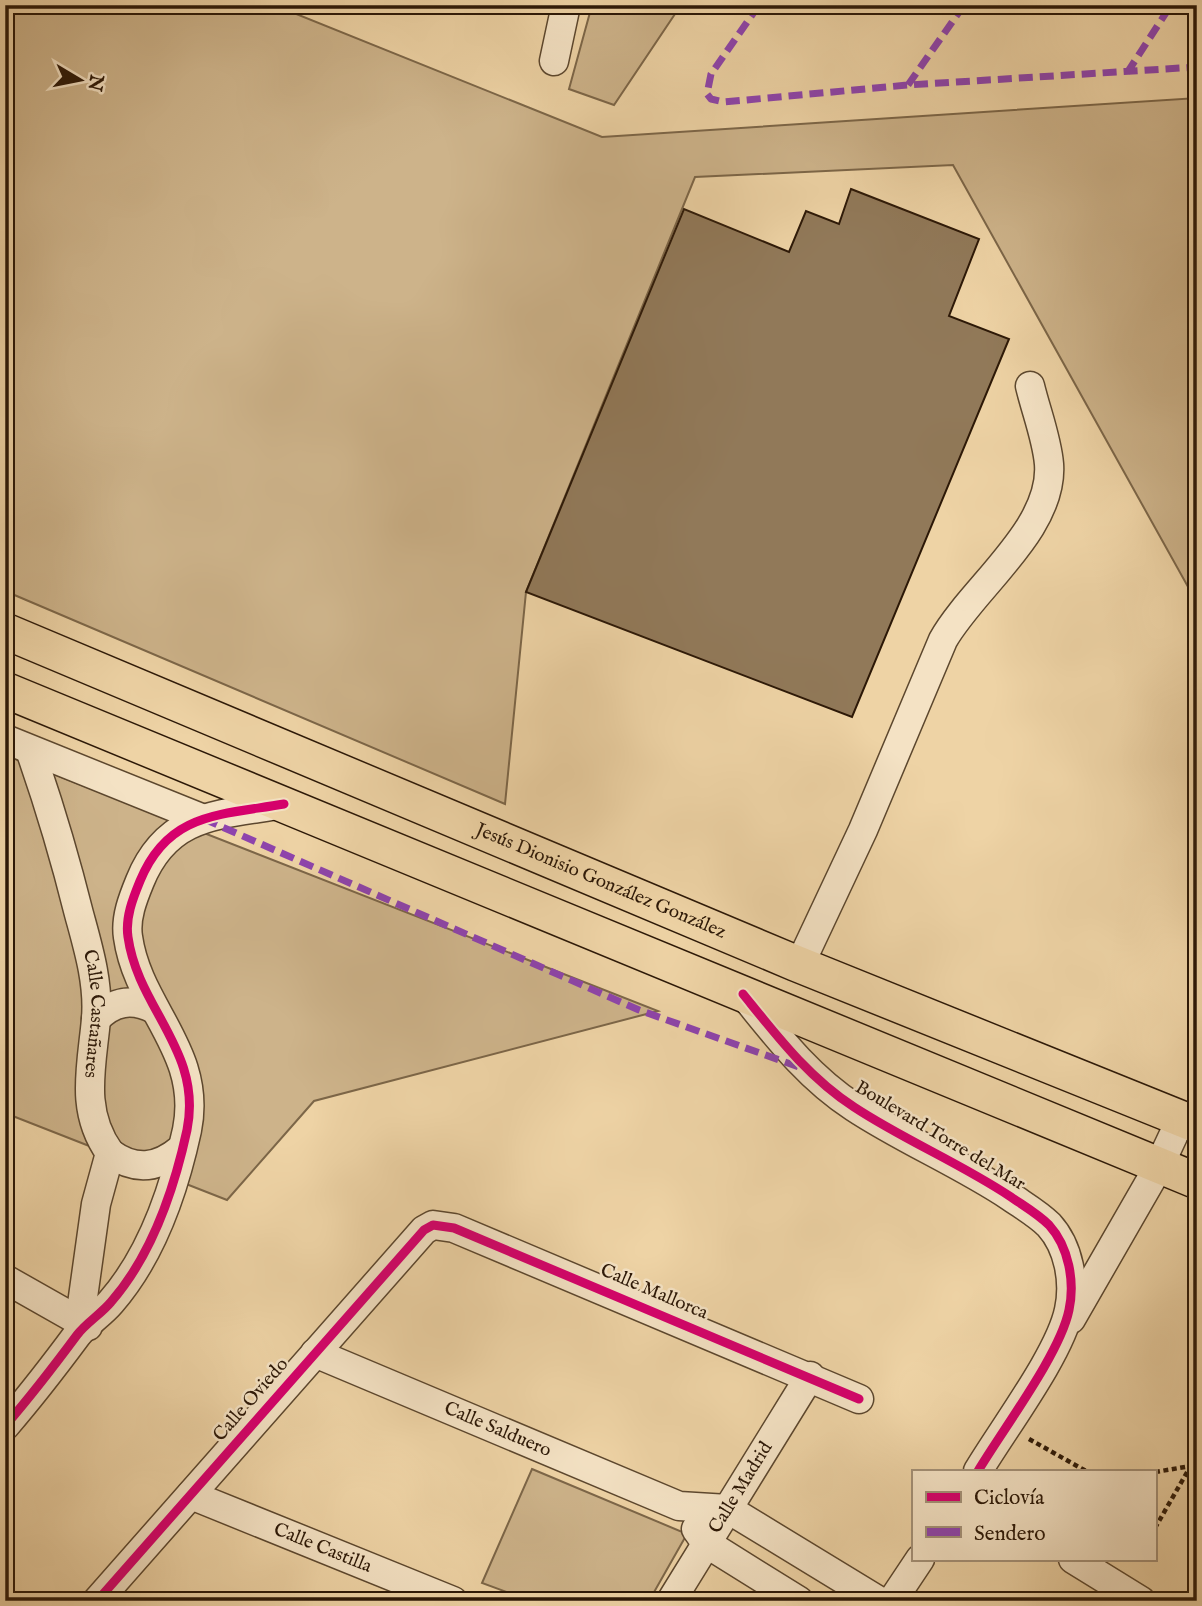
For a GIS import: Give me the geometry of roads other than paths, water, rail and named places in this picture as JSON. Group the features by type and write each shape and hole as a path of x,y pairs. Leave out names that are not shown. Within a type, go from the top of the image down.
{"main road":[{"name":"Jesús Dionisio González González","path":"5,631 800,964 1189,1122"},
{"path":"5,690 1197,1181"}],"street":[{"path":"554,61 566,5"},
{"path":"800,964 863,830 943,640 958,617 1014,551 1031,525 1048,488 1049,464 1030,386"},
{"path":"18,744 201,818"},
{"name":"Calle Castañares","path":"18,744 61,844 91,960 96,1019 91,1041 89,1086 99,1137 110,1153"},
{"path":"5,1426 65,1356 82,1326 111,1303 143,1256 167,1201 181,1149 189,1110 186,1071 168,1028 154,1009 136,969 127,936 128,916 146,866 163,844 201,818 284,804"},
{"name":"Boulevard Torre del Mar","path":"743,994 804,1069 827,1088 855,1108 984,1179 1051,1227 1068,1258 1071,1278 1070,1309 1060,1339"},
{"path":"96,1019 114,1005 125,1002 135,1002 154,1009"},
{"name":"Boulevard Torre del Mar","path":"979,1470 1060,1339 1159,1166 1189,1122"},
{"path":"82,1326 96,1204 110,1153 124,1163 150,1166 181,1149"},
{"name":"Calle Oviedo","path":"97,1601 424,1230 433,1225"},
{"name":"Calle Mallorca","path":"433,1225 454,1227 859,1399"},
{"path":"5,1279 82,1326"},
{"name":"Calle Salduero","path":"315,1353 679,1506 728,1509 879,1601"},
{"name":"Calle Madrid","path":"671,1601 810,1376"},
{"name":"Calle Castilla","path":"191,1495 453,1601"},
{"path":"679,1506 706,1543 799,1601"},
{"path":"892,1601 919,1560"},
{"path":"1075,1560 1141,1601"}]}
